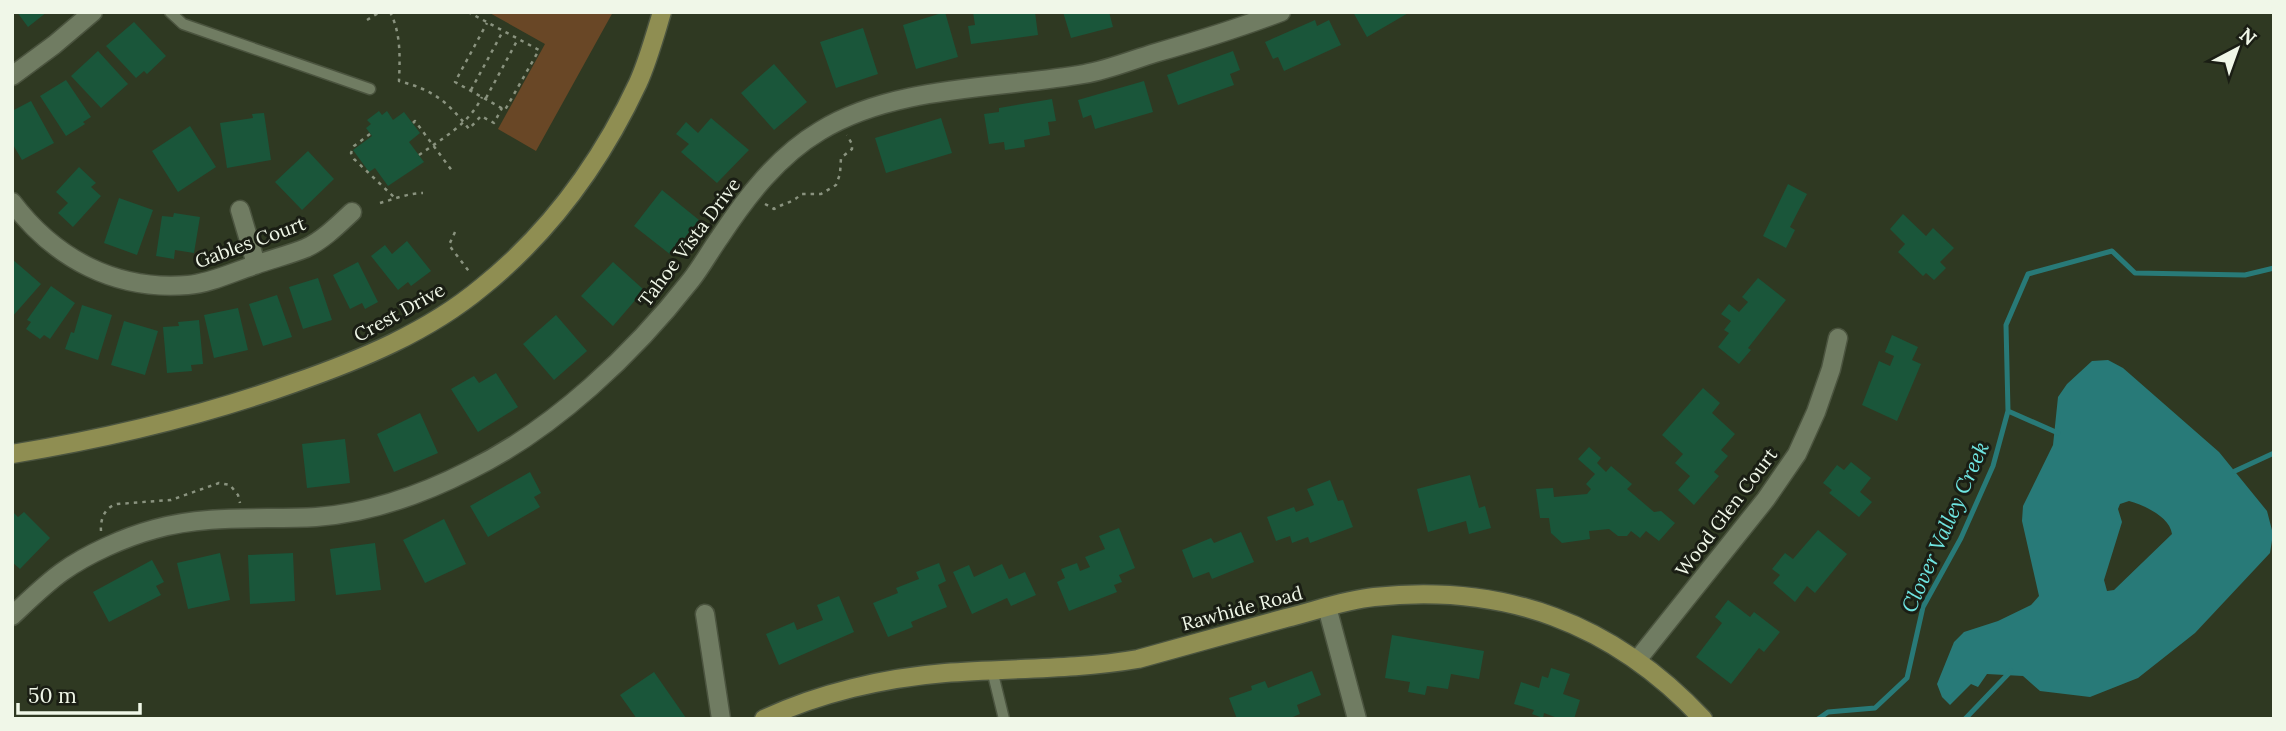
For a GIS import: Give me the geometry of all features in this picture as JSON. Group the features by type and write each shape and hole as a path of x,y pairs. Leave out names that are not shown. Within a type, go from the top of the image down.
{"street":[{"path":"12,76 93,12"},
{"name":"Crest Drive","path":"12,454 171,422 249,399 382,349 435,320 480,289 531,243 574,193 605,144 639,81 662,12"},
{"name":"Tahoe Vista Drive","path":"12,616 63,571 109,546 156,528 215,520 320,517 364,508 412,495 471,470 520,441 577,398 662,315 694,276 753,191 784,156 839,121 862,111 913,97 1087,74 1208,38 1280,12"},
{"name":"Gables Court","path":"12,202 38,233 76,262 121,279 155,285 190,285 307,248 352,212"},
{"path":"240,210 256,264"},
{"name":"Wood Glen Court","path":"1638,659 1766,499 1797,454 1816,412 1831,369 1838,338"},
{"name":"Rawhide Road","path":"764,719 794,706 868,685 929,675 1118,663 1327,607 1371,597 1418,594 1469,596 1500,601 1563,620 1638,659 1676,690 1703,719"},
{"path":"1327,607 1357,719"},
{"path":"705,614 721,719"}],"lane":[{"path":"170,12 183,24 370,89"},
{"path":"992,670 1004,719"}],"path":[{"path":"366,20 380,12"},
{"path":"390,12 398,35 399,80 434,93 448,104 468,129 481,116 494,123 502,108"},
{"path":"468,12 539,50 505,110 455,82 487,23"},
{"path":"470,91 503,31"},
{"path":"419,155 464,123 476,110 518,39"},
{"path":"413,123 415,121 453,172"},
{"path":"753,191 768,208 774,209 796,200 801,194 821,194 835,185 840,174 841,158 852,149 852,144 839,121"},
{"path":"370,134 354,146 351,153 396,199"},
{"path":"380,203 403,198 410,193 423,192"},
{"path":"455,232 449,245 480,289"},
{"path":"101,535 100,524 105,512 117,504 171,500 219,484 230,485 242,506"}],"shaded area":[{"path":"488,12 613,12 536,151 498,129 545,44"}],"water":[{"path":"2108,360 2123,368 2219,452 2267,511 2273,534 2270,553 2195,633 2138,678 2090,697 2040,691 2023,676 1987,674 1978,687 1971,684 1950,705 1942,697 1937,684 1954,642 1964,632 1998,621 2031,605 2039,596 2022,521 2023,506 2053,445 2058,397 2067,384 2092,361","holes":["2129,501 2161,517 2167,522 2172,534 2114,590 2107,591 2104,580 2122,522 2118,509 2120,504"]}],"building":[{"path":"17,12 47,12 28,27"},
{"path":"945,12 958,57 916,69 903,25"},
{"path":"973,12 1035,12 1038,35 971,44 968,26 975,25"},
{"path":"1063,12 1109,12 1113,27 1071,38"},
{"path":"1353,12 1410,12 1367,37"},
{"path":"1315,20 1317,26 1329,20 1341,45 1284,71 1278,57 1273,59 1265,42"},
{"path":"134,22 166,56 147,74 144,71 136,78 106,46"},
{"path":"863,28 878,74 836,88 820,42"},
{"path":"98,51 128,84 101,108 71,76"},
{"path":"1233,51 1240,70 1230,74 1234,85 1178,105 1167,75"},
{"path":"774,64 807,102 774,130 741,93"},
{"path":"66,80 91,117 66,136 40,96"},
{"path":"1144,81 1153,112 1095,129 1091,115 1083,118 1078,100"},
{"path":"1052,99 1056,121 1048,122 1050,135 1024,140 1025,147 1005,150 1004,142 989,144 984,114 999,112 999,108"},
{"path":"31,101 54,143 22,160 12,143 12,111"},
{"path":"379,111 382,115 387,111 393,120 404,112 420,133 409,142 424,162 388,186 375,168 369,172 353,150 372,136 366,128 371,124 367,120"},
{"path":"264,113 271,160 227,168 220,123 253,118 252,114"},
{"path":"711,118 749,150 717,183 681,152 689,144 676,134 686,122 698,133"},
{"path":"941,118 952,153 886,173 875,138"},
{"path":"190,126 216,167 178,192 152,151"},
{"path":"308,151 334,179 302,210 275,182"},
{"path":"79,167 96,183 91,187 101,196 73,227 58,213 68,203 56,192"},
{"path":"1788,184 1807,194 1790,227 1795,230 1786,248 1763,236"},
{"path":"662,190 699,220 671,255 634,226"},
{"path":"119,198 153,210 137,255 104,243"},
{"path":"174,213 200,217 194,253 175,250 174,259 156,256 162,216 173,217"},
{"path":"1903,214 1926,236 1933,228 1954,248 1940,262 1946,268 1934,280 1926,273 1923,276 1898,252 1905,244 1890,229"},
{"path":"407,241 431,271 411,286 408,282 398,290 371,256 385,245 392,254"},
{"path":"12,259 41,284 12,317"},
{"path":"358,262 378,302 365,309 362,303 350,309 333,275"},
{"path":"613,262 644,290 613,326 581,296"},
{"path":"318,278 332,320 303,329 289,287"},
{"path":"1758,278 1786,300 1748,348 1751,350 1739,364 1718,347 1729,333 1724,330 1731,321 1721,314 1729,304 1739,312 1748,302 1742,297"},
{"path":"51,286 75,303 50,339 44,335 40,339 26,329 31,322 27,320"},
{"path":"277,295 292,337 263,346 249,304"},
{"path":"82,305 112,315 98,360 65,349 71,332 74,333"},
{"path":"238,308 248,350 214,358 204,315"},
{"path":"556,315 587,351 554,380 523,344"},
{"path":"199,320 203,364 191,365 192,371 167,373 163,327"},
{"path":"124,321 158,331 145,375 111,365"},
{"path":"1892,335 1918,347 1912,360 1921,364 1897,421 1862,405 1879,361 1890,366 1894,356 1885,352"},
{"path":"496,373 518,407 478,432 451,389 474,376 479,383"},
{"path":"1703,388 1720,403 1712,413 1735,434 1721,450 1728,456 1714,472 1719,476 1694,505 1678,490 1690,476 1675,463 1683,454 1662,435"},
{"path":"420,413 438,453 394,472 377,434"},
{"path":"345,439 350,483 307,488 302,444"},
{"path":"1589,447 1601,458 1597,463 1606,472 1611,466 1632,484 1627,489 1654,512 1661,511 1675,523 1659,541 1646,531 1640,538 1631,531 1627,536 1618,536 1609,529 1589,531 1590,539 1562,543 1551,533 1549,518 1540,518 1536,489 1553,488 1554,497 1587,494 1591,489 1586,484 1595,474 1578,459"},
{"path":"1851,462 1871,478 1860,492 1872,502 1859,517 1829,493 1832,490 1823,483 1837,465 1844,470"},
{"path":"530,472 541,493 534,497 540,507 488,537 470,506"},
{"path":"1470,475 1479,508 1485,506 1491,528 1469,534 1466,521 1428,532 1417,489"},
{"path":"1330,480 1338,501 1343,500 1353,527 1310,543 1308,537 1292,543 1290,536 1276,541 1267,517 1294,507 1296,512 1314,505 1307,489"},
{"path":"12,511 18,517 24,512 50,538 20,569 12,562"},
{"path":"444,519 466,564 425,583 403,540"},
{"path":"1119,528 1135,568 1119,575 1122,582 1114,585 1117,592 1069,611 1057,582 1065,578 1061,569 1077,563 1080,571 1090,567 1085,557 1105,549 1099,536"},
{"path":"1818,530 1847,554 1815,593 1807,586 1795,602 1773,583 1780,575 1772,569 1785,553 1793,559"},
{"path":"1241,532 1254,562 1212,579 1209,572 1193,578 1182,550 1211,538 1214,543"},
{"path":"375,543 381,590 336,595 330,549"},
{"path":"220,553 230,600 188,609 177,563"},
{"path":"293,553 295,601 250,604 248,555"},
{"path":"152,560 164,582 156,586 161,595 109,622 93,592"},
{"path":"939,563 946,581 938,585 947,607 911,622 913,627 888,637 873,603 898,593 896,588 919,579 916,572"},
{"path":"1002,564 1009,579 1025,572 1036,595 1011,606 1007,598 972,614 953,572 969,565 974,577"},
{"path":"839,596 854,632 779,665 766,634 794,622 797,630 823,620 817,605"},
{"path":"1728,600 1750,617 1754,612 1780,632 1764,652 1759,648 1731,684 1696,657 1722,623 1715,617"},
{"path":"1392,635 1484,651 1479,679 1451,674 1448,689 1427,686 1425,695 1408,692 1410,682 1385,678"},
{"path":"1551,668 1570,674 1563,694 1580,700 1574,719 1560,719 1544,713 1543,718 1532,714 1534,710 1514,704 1521,682 1539,688 1542,676 1548,678"},
{"path":"1312,671 1321,695 1297,705 1300,714 1288,719 1237,719 1229,698 1252,690 1251,686 1265,681 1268,688"},
{"path":"654,672 686,718 637,719 620,695"}],"waterway":[{"name":"Clover Valley Creek","path":"2058,433 2008,411 2006,325 2028,274 2112,251 2135,273 2245,275 2274,268"},
{"name":"Clover Valley Creek","path":"1818,719 1828,712 1875,708 1907,678 1923,607 1961,538 1993,466 2008,411"},
{"name":"Clover Valley Creek","path":"2235,471 2274,453"},
{"name":"Clover Valley Creek","path":"1965,719 2011,671"}]}
